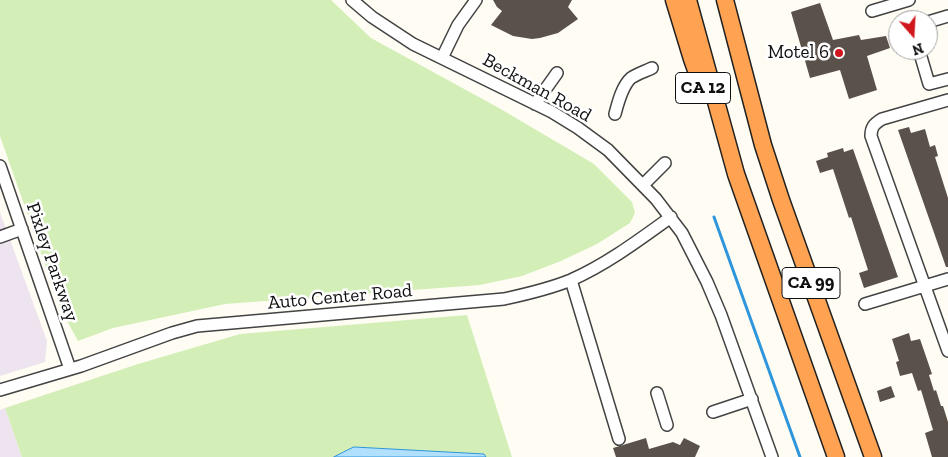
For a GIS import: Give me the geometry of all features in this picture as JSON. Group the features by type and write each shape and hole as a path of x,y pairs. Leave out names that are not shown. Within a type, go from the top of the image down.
{"highway":[{"name":"CA 12","path":"674,0 692,59 736,174"},
{"name":"CA 99","path":"688,0 736,174 836,457"},
{"name":"CA 99","path":"725,0 763,144 781,200 873,457"},
{"name":"CA 12","path":"736,0 754,106"}],"street":[{"name":"Beckman Road","path":"352,0 372,17 413,44 535,104 578,128 608,150 643,185 671,217 696,258 721,315 772,457"},
{"path":"442,58 458,24 476,0"},
{"path":"872,11 909,0"},
{"path":"922,60 929,84 948,78"},
{"path":"615,114 621,94 631,78 652,68"},
{"path":"535,104 557,73"},
{"path":"948,100 882,119 871,128 871,136 948,351"},
{"path":"643,185 665,163"},
{"name":"Pixley Parkway","path":"0,166 70,369"},
{"name":"Auto Center Road","path":"0,390 70,369 197,326 504,299 541,290 571,280 610,260 671,217"},
{"path":"0,237 22,229"},
{"path":"865,304 948,279"},
{"path":"571,280 619,439"},
{"path":"657,393 667,425"},
{"path":"712,412 752,399"}],"shaded area":[{"path":"0,212 47,341 45,362 0,376"},
{"path":"5,408 22,457 0,457 0,410"}],"green space":[{"path":"0,0 331,0 371,38 499,108 594,164 632,202 635,213 630,223 597,244 561,261 522,276 480,285 225,304 113,328 78,341 61,310 0,136"},
{"path":"467,315 512,457 22,457 5,408 138,364 240,334"}],"water":[{"path":"354,447 484,454 486,457 334,457"}],"building":[{"path":"493,0 572,0 568,7 578,19 558,33 540,38 532,39 513,36 491,25 502,11"},
{"name":"Motel 6","path":"820,3 833,40 859,35 861,40 886,36 888,49 867,56 877,90 849,99 840,70 810,78 791,12"},
{"path":"909,127 911,133 925,129 930,147 935,145 938,156 935,157 948,198 948,267 946,267 898,130"},
{"path":"843,148 844,152 853,149 898,277 864,288 859,273 868,270 833,169 820,173 816,161 828,157 827,153"},
{"path":"909,333 911,341 920,339 932,374 929,375 934,391 936,390 941,406 943,406 948,422 948,457 932,457 925,433 933,430 921,390 918,391 912,373 900,376 896,362 899,361 892,339"},
{"path":"891,386 895,397 880,402 877,391"},
{"path":"646,438 649,449 673,442 680,445 684,438 700,446 695,457 616,457 613,448"}],"waterway":[{"path":"714,217 800,457"}],"place":[{"name":"Motel 6","path":"839,53"}]}
